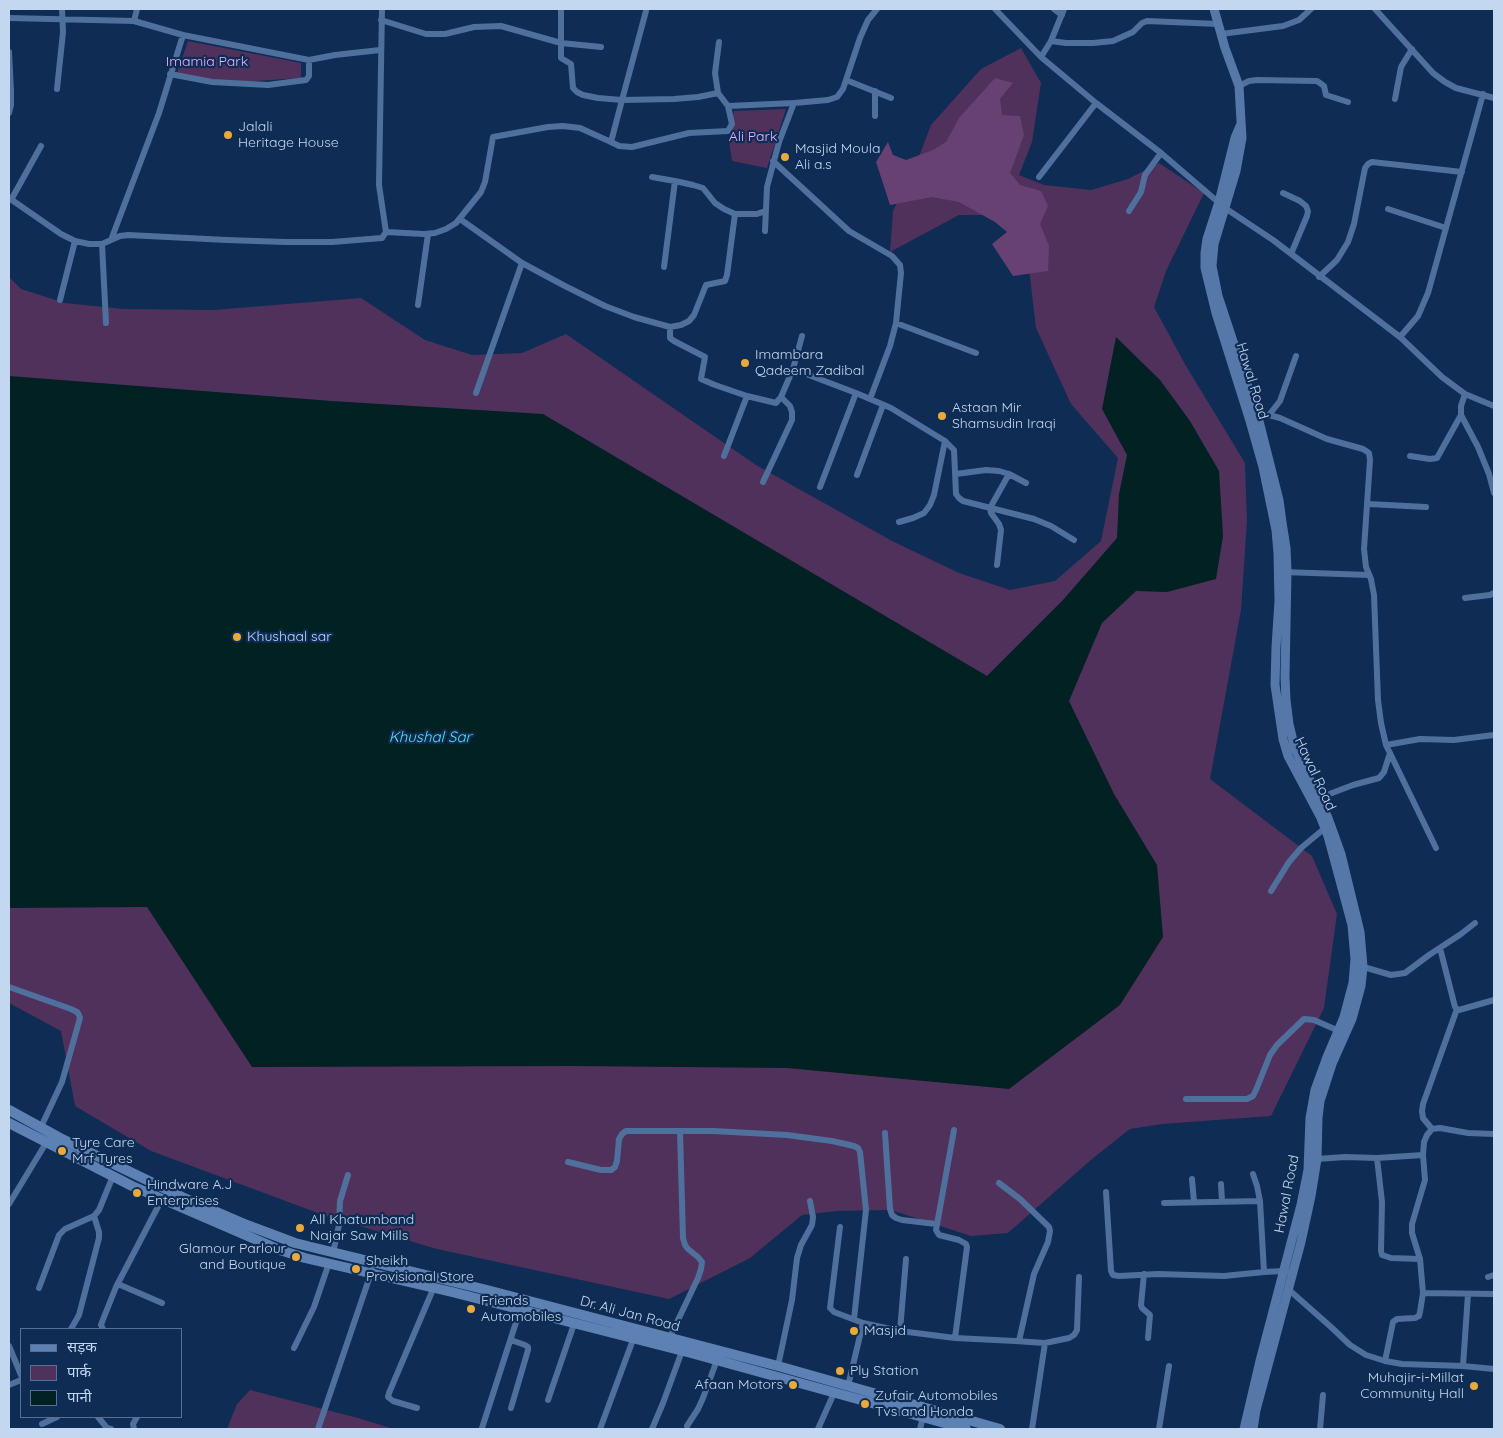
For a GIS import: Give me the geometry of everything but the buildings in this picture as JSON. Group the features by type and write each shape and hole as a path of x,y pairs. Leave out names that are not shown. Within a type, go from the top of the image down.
{"main road":[{"name":"Hawal Road","path":"1214,9 1230,65 1239,86 1242,138 1236,171 1222,205 1214,244 1212,266 1218,296 1279,500 1286,548 1283,572 1285,677 1289,724 1295,750 1341,854 1360,932 1364,967 1352,1019 1332,1064 1320,1101 1317,1159 1311,1196 1260,1361 1244,1429"},
{"name":"Hawal Road","path":"1253,1429 1256,1410 1288,1289 1288,1272 1308,1170 1312,1106 1320,1076 1339,1031 1350,996 1354,964 1352,924 1319,803"},
{"name":"Dr. Ali Jan Road","path":"9,1110 180,1202 258,1241 292,1254 434,1287 453,1287 634,1334 717,1360 966,1429"},
{"name":"Dr. Ali Jan Road","path":"9,1123 162,1199 180,1202 295,1242 374,1262 520,1310 574,1324 669,1339 689,1350 778,1366 1000,1429"},
{"path":"292,1254 295,1242"}],"street":[{"path":"57,89 61,56 62,9"},
{"path":"134,21 137,9"},
{"path":"41,146 10,199 61,234 76,241 102,244 120,236 128,235 227,240 332,242 382,238 386,232 379,185 382,9"},
{"path":"561,9 560,58 571,64 573,88 577,92 598,98 622,100 674,99 718,93"},
{"path":"728,106 794,103 828,100 837,97 843,89 868,20 877,9"},
{"path":"995,9 1041,57 1096,103 1161,153 1222,205 1400,337 1442,377 1465,394 1494,406"},
{"path":"1041,57 1051,41 1063,12 1054,9"},
{"path":"1221,34 1284,26 1299,20 1311,9"},
{"path":"1375,9 1445,82 1456,88 1494,98"},
{"path":"611,142 646,11"},
{"path":"9,18 134,21 183,35 309,60 380,50"},
{"path":"381,20 433,35 474,27 501,26 561,43 600,47"},
{"path":"1051,41 1066,43 1113,41 1133,32 1142,23 1147,21 1218,24"},
{"path":"112,240 159,113 183,35"},
{"path":"386,232 428,234 446,229 460,219 481,192 485,182 493,137 548,126 563,126 580,128 619,146 632,147 689,133 728,131 732,124 728,106 718,93 715,73 719,42"},
{"path":"1395,99 1402,67 1412,48"},
{"path":"9,52 11,105 9,113"},
{"path":"170,74 212,82 268,85 306,80 309,60"},
{"path":"846,80 890,98"},
{"path":"1239,86 1249,81 1257,80 1317,81 1324,86 1326,95 1348,102"},
{"path":"875,91 875,116"},
{"path":"1400,337 1418,316 1428,293 1483,94"},
{"path":"765,231 767,187 779,142 794,103"},
{"path":"1039,176 1096,103"},
{"path":"1129,211 1141,192 1145,175 1161,153"},
{"path":"773,161 849,231 892,256 900,265 901,273 896,323 890,346 870,399"},
{"path":"1319,277 1336,260 1348,242 1354,224 1364,168 1368,164 1372,162 1462,172"},
{"path":"652,177 693,184 703,188 715,203 735,214 757,214 765,211"},
{"path":"664,267 675,181"},
{"path":"1283,194 1300,201 1306,206 1308,211 1290,254"},
{"path":"1388,209 1446,228"},
{"path":"460,219 522,263 606,306 634,317 670,327 689,321 694,315 706,285 725,281 735,214"},
{"path":"418,305 428,234"},
{"path":"60,300 76,241"},
{"path":"102,244 106,323"},
{"path":"476,393 522,263"},
{"path":"896,323 976,353"},
{"path":"670,327 670,338 705,357 701,379 747,396 776,403 781,397 793,368 802,336"},
{"path":"1254,419 1269,414 1280,401 1296,356"},
{"path":"793,368 883,405 945,441 954,450 956,494 963,501 1034,519 1051,526 1074,540"},
{"path":"820,487 856,393"},
{"path":"1465,394 1461,406 1461,415 1478,448 1489,474 1494,493"},
{"path":"724,456 747,396"},
{"path":"763,482 792,420 790,406 781,397"},
{"path":"858,475 883,405"},
{"path":"1269,414 1327,439 1363,449 1369,453 1368,504 1364,549 1366,567 1370,575 1374,595 1378,700 1381,723 1386,746 1436,848"},
{"path":"1410,456 1430,459 1437,458 1461,415"},
{"path":"899,522 924,513 930,505 934,496 945,441"},
{"path":"956,474 986,470 999,471 1026,482"},
{"path":"997,565 1001,530 991,514 990,508 1009,474"},
{"path":"1368,504 1426,507"},
{"path":"1283,572 1370,575"},
{"path":"1465,598 1494,593"},
{"path":"1386,746 1420,739 1454,740 1494,735"},
{"path":"1319,803 1353,785 1379,778 1384,772 1390,753"},
{"path":"1271,891 1288,862 1301,848 1325,828"},
{"path":"1354,964 1391,974 1405,973 1475,923"},
{"path":"1432,1129 1423,1118 1423,1104 1456,1010 1440,948"},
{"path":"9,988 71,1009 77,1012 80,1018 62,1082 40,1128"},
{"path":"1456,1010 1494,1000"},
{"path":"1186,1099 1246,1099 1252,1096 1270,1055 1304,1019 1314,1020 1339,1031"},
{"path":"1385,1361 1394,1322 1397,1319 1415,1318 1419,1316 1420,1312 1423,1293 1420,1260 1412,1233 1412,1224 1425,1180 1423,1155 1424,1142 1427,1135 1432,1129 1440,1128 1468,1133 1494,1134"},
{"path":"669,1339 698,1278 702,1262 688,1249 683,1238 680,1130"},
{"path":"568,1162 601,1170 612,1170 617,1161 619,1139 626,1131 680,1130 787,1135 832,1141 858,1148 866,1210 854,1319"},
{"path":"954,1130 936,1230 938,1235 964,1241 967,1247 955,1338"},
{"path":"885,1133 892,1215 902,1220 936,1224"},
{"path":"9,1204 46,1143"},
{"path":"1317,1159 1423,1155"},
{"path":"1377,1158 1382,1202 1382,1254 1391,1258 1420,1260"},
{"path":"1253,1174 1260,1201 1264,1272"},
{"path":"333,1253 340,1225 340,1201 348,1175"},
{"path":"39,1288 59,1234 65,1229 94,1216 99,1210 113,1176"},
{"path":"1192,1179 1194,1202"},
{"path":"999,1183 1020,1199 1049,1227 1050,1231 1048,1242 1034,1274 1019,1341"},
{"path":"1221,1184 1222,1201"},
{"path":"1106,1192 1111,1271 1113,1275 1224,1276 1288,1272"},
{"path":"102,1328 102,1322 118,1284 162,1199"},
{"path":"778,1366 789,1315 797,1258 801,1245 812,1225 813,1217 810,1201"},
{"path":"1164,1202 1260,1201"},
{"path":"72,1328 79,1315 99,1238 94,1216"},
{"path":"840,1228 830,1308 834,1312 863,1323 900,1331 955,1338 1019,1341 1044,1342 1069,1338 1074,1335 1076,1330 1080,1277"},
{"path":"900,1331 906,1259"},
{"path":"318,1429 374,1262"},
{"path":"294,1348 314,1307 329,1263"},
{"path":"1144,1274 1141,1305 1150,1315 1148,1338"},
{"path":"118,1284 162,1303"},
{"path":"417,1408 393,1401 388,1397 388,1393 434,1287"},
{"path":"1288,1289 1350,1345 1366,1355 1402,1364 1494,1369"},
{"path":"1423,1293 1494,1294"},
{"path":"1463,1366 1468,1294"},
{"path":"482,1428 520,1310"},
{"path":"848,1386 863,1323"},
{"path":"548,1400 574,1324"},
{"path":"600,1429 634,1334"},
{"path":"511,1340 528,1347 511,1408"},
{"path":"1032,1429 1044,1342"},
{"path":"9,1346 20,1372"},
{"path":"652,1429 689,1350"},
{"path":"687,1426 703,1398 717,1360"},
{"path":"1159,1429 1169,1366"},
{"path":"818,1429 834,1393"},
{"path":"1320,1429 1323,1396"},
{"path":"920,1429 923,1417"},
{"path":"42,1424 55,1418"},
{"path":"99,1418 107,1428 111,1429"}],"green space":[{"name":"Imamia Park","path":"188,41 301,63 301,78 241,82 212,81 177,73"},
{"name":"Khushal Sar","path":"1021,48 1041,83 1032,142 1019,175 1044,185 1091,190 1128,179 1159,163 1204,193 1166,271 1154,307 1186,366 1245,463 1247,521 1241,610 1210,779 1312,856 1337,914 1324,1008 1271,1116 1162,1124 1130,1129 1092,1159 1008,1233 971,1236 891,1210 837,1211 802,1215 750,1258 669,1299 437,1249 326,1216 151,1151 75,1106 61,1031 9,1003 9,277 21,289 65,303 123,309 213,310 361,298 425,340 472,355 522,353 566,334 756,465 892,541 959,573 1010,590 1055,581 1101,541 1118,458 1071,404 1036,328 1027,252 1000,215 959,215 890,252 893,211 915,167 931,125 981,69"},
{"name":"Ali Park","path":"786,109 767,168 732,161 729,140 734,111"},
{"path":"250,1390 394,1429 227,1429 237,1404"}],"shaded area":[{"path":"995,78 1013,83 1000,99 1002,115 1020,116 1024,135 1010,173 1020,185 1041,191 1048,206 1040,224 1049,246 1048,271 1013,276 992,244 1007,232 995,222 959,202 932,197 890,205 876,162 888,142 893,155 906,160 933,150 946,142 959,118"}],"water":[{"name":"Khushal Sar","path":"1116,337 1160,380 1190,421 1219,471 1223,536 1216,579 1167,592 1136,591 1102,623 1069,701 1114,794 1157,865 1163,937 1120,1005 1009,1089 787,1068 572,1066 252,1067 147,907 9,908 9,376 332,401 543,414 987,676 1063,600 1117,538 1119,494 1127,455 1102,409"}],"place":[{"name":"Jalali Heritage House","path":"228,135"},
{"name":"Masjid Moula Ali a.s","path":"785,157"},
{"name":"Imambara Qadeem Zadibal","path":"745,363"},
{"name":"Astaan Mir Shamsudin Iraqi","path":"942,416"},
{"name":"Khushaal sar","path":"237,637"},
{"name":"Tyre Care Mrf Tyres","path":"62,1151"},
{"name":"Hindware A.J Enterprises","path":"137,1193"},
{"name":"All Khatumband Najar Saw Mills","path":"300,1228"},
{"name":"Glamour Parlour and Boutique","path":"296,1257"},
{"name":"Sheikh Provisional Store","path":"356,1269"},
{"name":"Friends Automobiles","path":"471,1309"},
{"name":"Masjid","path":"854,1331"},
{"name":"Ply Station","path":"840,1371"},
{"name":"Afaan Motors","path":"793,1385"},
{"name":"Muhajir-i-Millat Community Hall","path":"1474,1386"},
{"name":"Zufair Automobiles Tvs and Honda","path":"865,1404"}]}
